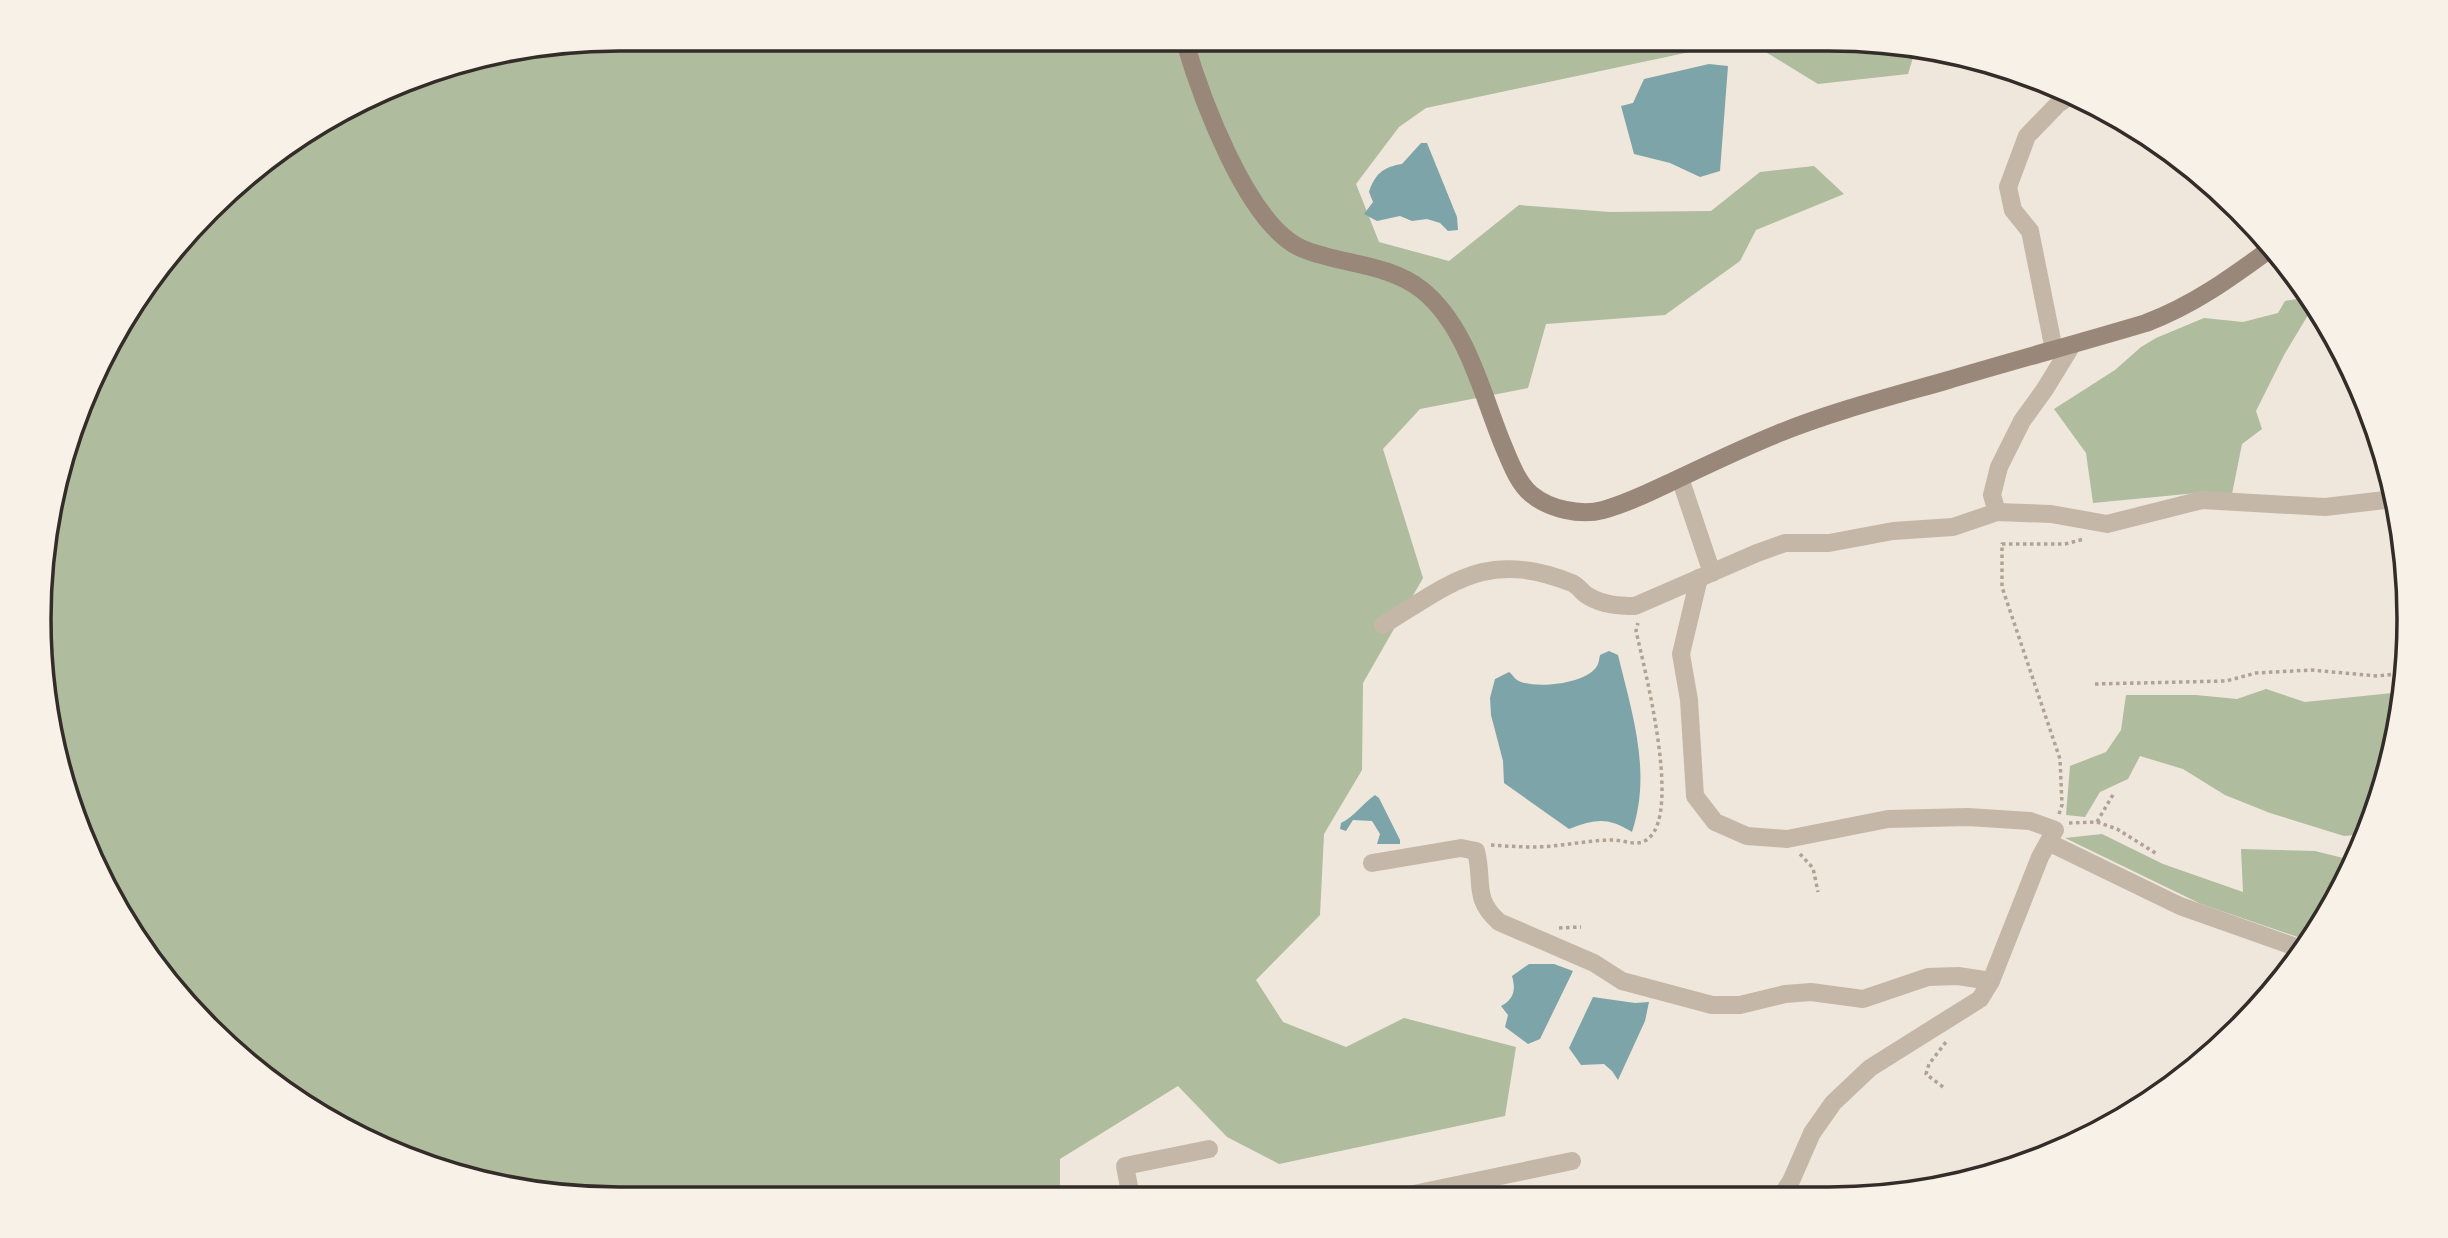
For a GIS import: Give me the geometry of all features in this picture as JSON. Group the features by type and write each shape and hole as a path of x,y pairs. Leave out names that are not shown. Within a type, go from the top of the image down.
{"street":[{"path":"1188,51 1209,114 1243,181 1275,229 1301,248 1384,271 1409,281 1423,291 1451,319 1514,472 1529,492 1555,507 1573,511 1600,511 1636,498 1777,434 1825,417 2072,345 2176,311 2217,288 2264,254"},
{"path":"2054,349 2029,231 2013,209 2008,187 2026,136 2062,101"},
{"path":"1997,512 1992,495 1999,467 2022,421 2072,345"},
{"path":"1680,478 1705,575 1681,654 1689,700 1695,796 1715,822 1747,836 1787,839 1888,820 1968,817 2030,821 2055,830 2040,857 1991,981 1980,999 1870,1068 1833,1104 1812,1133 1787,1187"},
{"path":"1383,625 1451,583 1475,573 1503,568 1529,570 1576,584 1587,596 1615,606 1635,606 1785,543 1829,543 1893,531 1953,527 1997,512 2051,514 2107,524 2202,500 2325,507 2384,500"},
{"path":"2050,843 2180,906 2293,946"},
{"path":"1372,863 1461,848 1476,851 1480,894 1487,911 1499,922 1594,962 1622,981 1712,1004 1740,1005 1785,993 1811,992 1863,999 1928,977 1958,976 1991,981"},
{"path":"1129,1187 1125,1167 1209,1149"},
{"path":"1447,1187 1572,1161"}],"path":[{"path":"2107,524 2094,537 2065,544 2001,544 2002,587 2060,759 2062,804 2057,824 2097,822 2118,829 2157,854"},
{"path":"1476,851 1489,845 1534,847 1614,840 1633,844 1647,840 1656,829 1663,801 1660,758 1650,689 1636,631 1639,617 1649,600"},
{"path":"2095,684 2226,681 2256,673 2311,670 2377,676 2394,674"},
{"path":"2097,822 2113,793"},
{"path":"1787,839 1813,868 1818,892"},
{"path":"1943,1087 1926,1074 1929,1064 1954,1032"}],"green space":[{"path":"619,51 1694,51 1426,108 1399,127 1356,184 1379,242 1449,261 1519,205 1610,212 1711,211 1760,172 1814,166 1844,194 1756,230 1740,261 1665,315 1546,324 1528,388 1420,409 1383,449 1423,578 1363,683 1362,770 1324,834 1320,915 1256,980 1283,1022 1346,1047 1404,1018 1516,1047 1505,1116 1279,1164 1227,1137 1178,1086 1060,1159 1060,1187 619,1187 545,1182 472,1168 436,1157 368,1129 303,1091 244,1046 217,1021 168,965 127,903 109,870 81,802 62,730 52,656 51,619 52,582 62,508 81,436 109,368 127,335 168,273 192,244 217,217 273,168 335,127 368,109 436,81 508,62 582,52"},
{"path":"1764,51 1866,52 1913,58 1908,74 1818,84"},
{"path":"2298,299 2308,315 2256,411 2262,429 2242,444 2232,494 2197,493 2093,503 2086,453 2054,409 2115,370 2141,347 2156,338 2204,318 2243,322 2278,313 2285,301"},
{"path":"2266,689 2305,702 2392,693 2378,766 2354,835 2344,836 2270,813 2225,795 2183,769 2140,756 2128,779 2100,792 2085,817 2066,815 2070,766 2106,752 2121,730 2126,695 2196,695 2237,699"},
{"path":"2102,834 2163,864 2243,892 2241,849 2315,851 2344,858 2299,938 2201,904 2065,838"}],"water":[{"path":"1709,64 1728,66 1720,171 1700,177 1670,163 1634,154 1621,106 1633,103 1644,79"},
{"path":"1421,143 1427,143 1457,217 1458,230 1448,231 1440,223 1427,219 1412,221 1400,216 1377,221 1364,214 1373,202 1369,192 1377,176 1385,169 1402,164"},
{"path":"1609,651 1618,655 1638,743 1640,787 1632,832 1601,821 1569,829 1504,783 1503,761 1491,715 1490,698 1495,679 1509,672 1517,680 1535,685 1572,681 1591,672 1598,665 1600,655"},
{"path":"1375,795 1379,798 1400,844 1377,844 1380,834 1372,821 1353,820 1346,831 1340,829 1341,823"},
{"path":"1529,964 1554,964 1573,971 1540,1039 1528,1044 1505,1027 1508,1015 1501,1006 1513,994 1512,976"},
{"path":"1593,997 1635,1003 1649,1002 1645,1021 1618,1080 1604,1064 1581,1065 1569,1048"}]}
